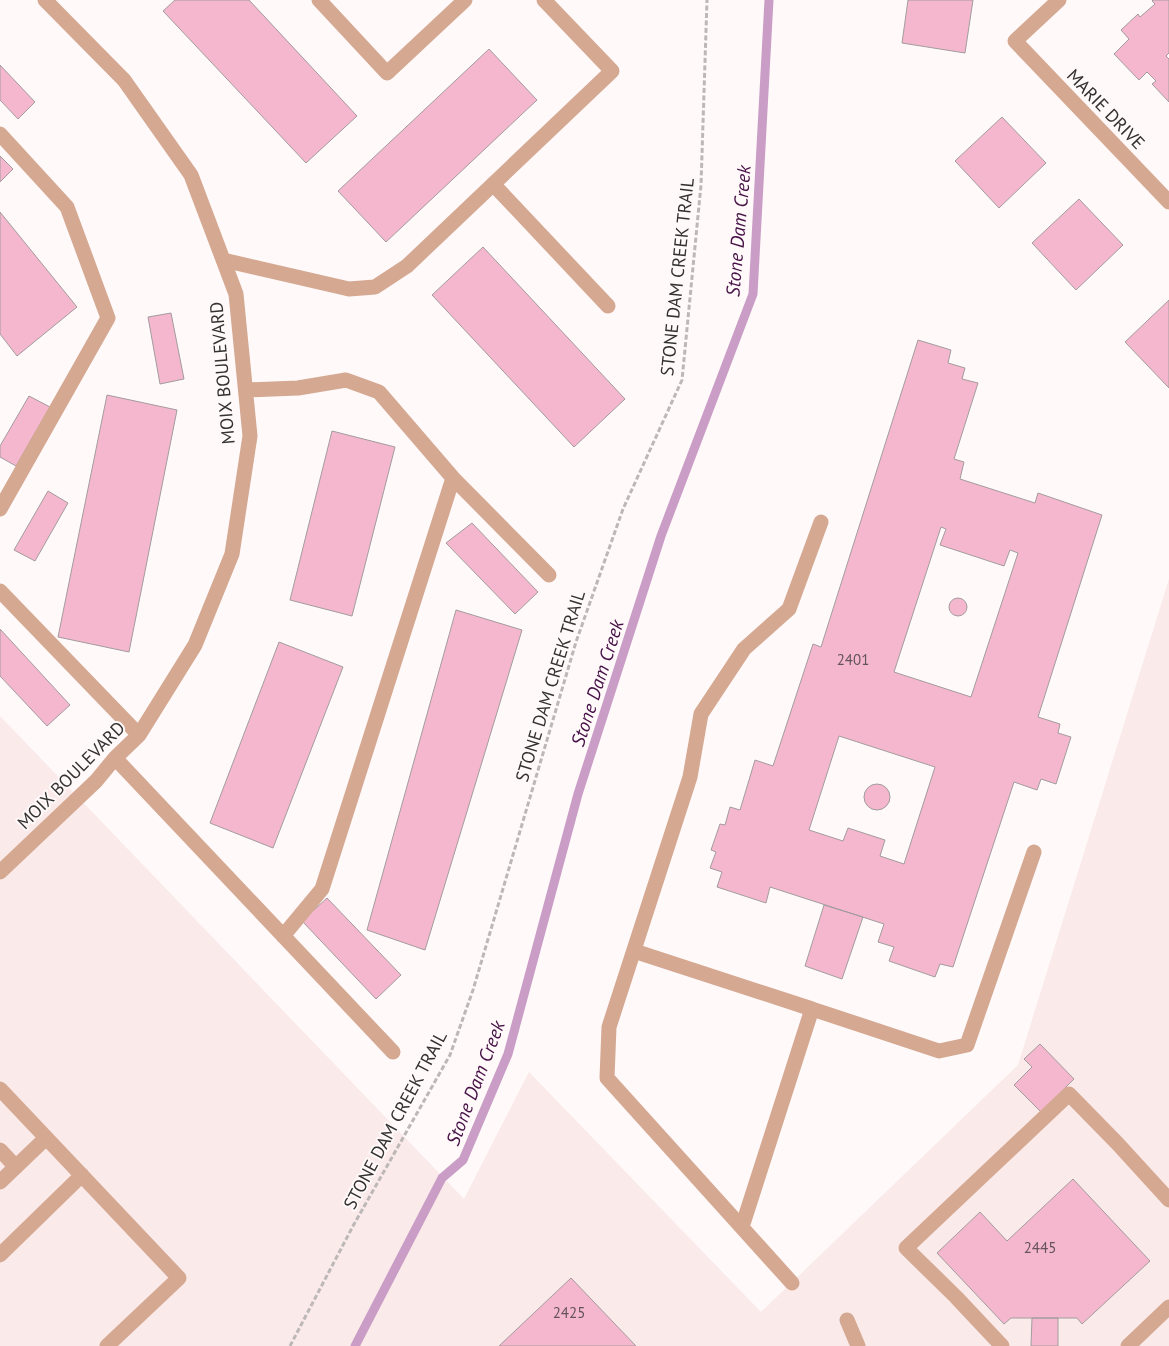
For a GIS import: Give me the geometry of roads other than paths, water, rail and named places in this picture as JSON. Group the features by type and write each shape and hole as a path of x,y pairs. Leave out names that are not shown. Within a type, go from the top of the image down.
{"street":[{"name":"MOIX BOULEVARD","path":"0,872 96,781 115,758 139,735 195,645 232,554 250,436 236,294 191,176 124,80 45,0"},
{"path":"319,0 388,73 465,0"},
{"path":"223,260 349,289 375,287 407,266 612,71 544,0"},
{"name":"MARIE DRIVE","path":"1059,0 1015,41 1169,202"},
{"path":"0,134 67,207 108,318 0,509"},
{"path":"493,184 608,306"},
{"path":"246,390 298,388 346,380 379,392 453,478 549,574"},
{"path":"283,936 322,889 453,478"},
{"path":"792,1283 607,1078 609,1027 690,777 701,714 744,649 789,609 821,522"},
{"path":"0,591 139,735"},
{"path":"115,758 393,1052"},
{"path":"634,950 939,1051 967,1045 1034,852"},
{"path":"742,1227 812,1009"},
{"path":"0,1089 179,1278 107,1346"},
{"path":"1002,1346 906,1248 1069,1094 1169,1200"},
{"path":"0,1182 46,1138"},
{"path":"0,1150 16,1167"},
{"path":"0,1255 82,1175"},
{"path":"1128,1346 1169,1307"},
{"path":"847,1320 858,1346"}],"waterway":[{"name":"Stone Dam Creek","path":"355,1346 442,1178 463,1160 508,1054 578,794 661,536 753,294 769,0"}]}
